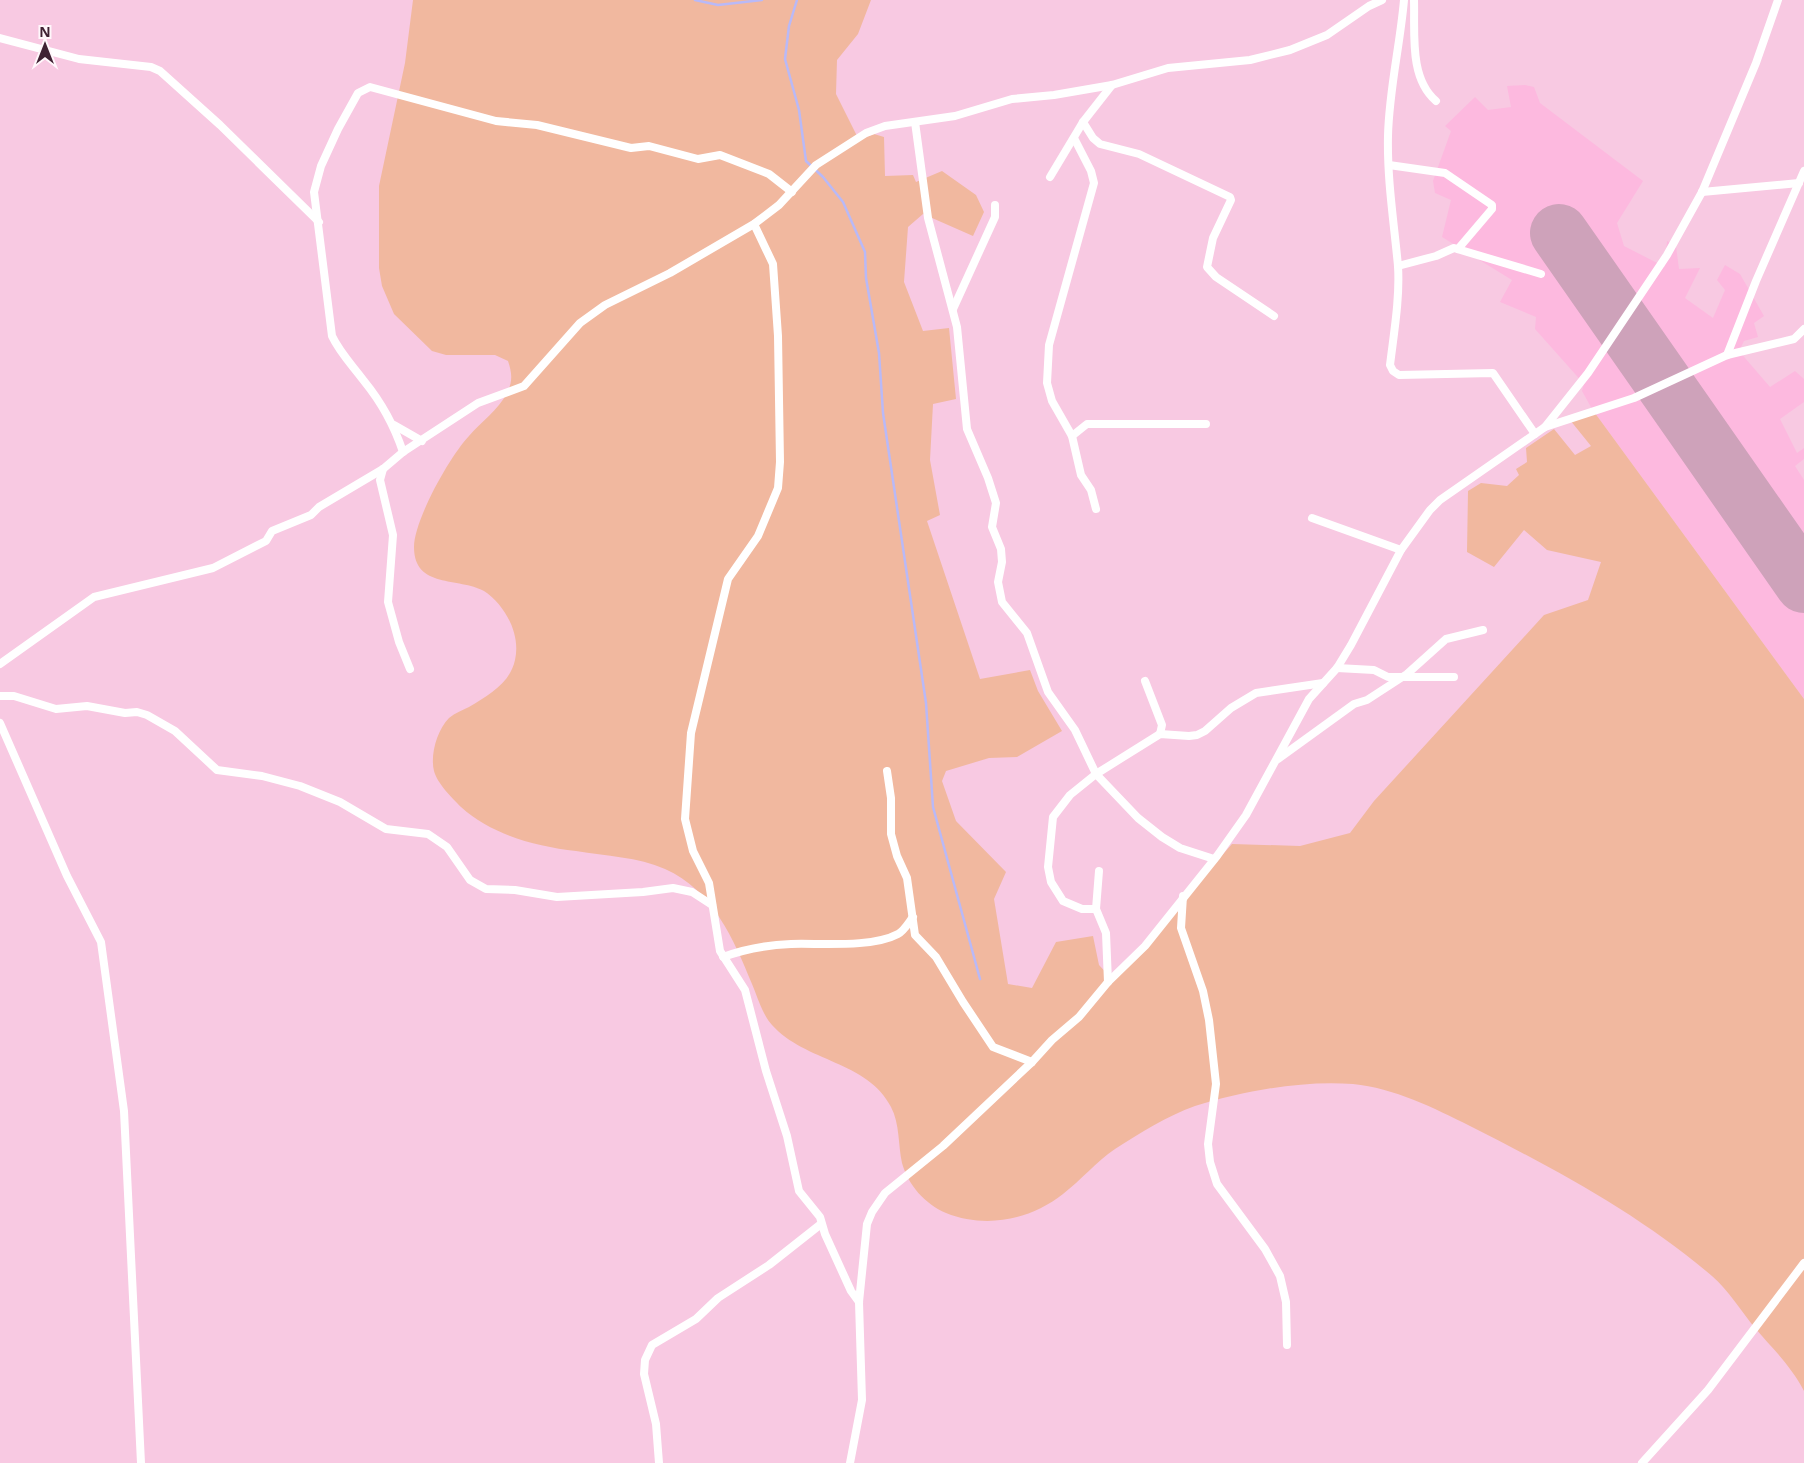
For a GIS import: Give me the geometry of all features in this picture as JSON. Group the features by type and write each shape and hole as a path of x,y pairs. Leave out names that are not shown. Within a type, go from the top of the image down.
{"street":[{"path":"0,664 94,597 213,568 266,541 272,531 311,515 319,507 383,468 403,452 478,403 524,386 571,331 605,305 670,273 754,224 771,212 816,165 873,130 955,116 1012,99 1054,95 1112,85 1168,68 1250,60 1290,50 1327,35 1368,6 1382,0"},
{"path":"1404,0 1400,41 1393,71 1388,135 1398,266 1390,364 1393,372 1399,375 1493,373 1535,434"},
{"path":"1414,0 1418,70 1427,93 1436,101"},
{"path":"850,1463 862,1400 859,1302 869,1210 884,1194 943,1146 1032,1062 1052,1040 1079,1016 1108,982 1145,946 1214,859 1246,815 1309,699 1337,668 1401,550 1435,504 1545,427 1588,373 1667,254 1702,192 1756,64 1778,0"},
{"path":"0,38 79,59 151,67 160,71 220,125 319,222"},
{"path":"1050,177 1083,122 1112,85"},
{"path":"403,452 394,425 368,385 340,351 332,336 314,192 320,166 358,93 370,87 496,120 536,124 631,148 649,146 698,159 720,155 769,174 792,192"},
{"path":"915,122 928,218 953,309 963,370 967,429 988,478 996,503 992,527 1001,549 999,592 1007,610 1027,633 1048,692 1076,730 1096,774 1138,818 1162,837 1180,848 1214,859"},
{"path":"1083,122 1092,138 1100,144 1139,154 1230,197 1231,200 1213,238 1206,267 1274,316"},
{"path":"1074,138 1091,171 1094,183 1049,345 1047,383 1052,401 1072,436 1081,475 1091,490 1096,509"},
{"path":"1389,165 1445,173 1492,205 1492,209 1458,250"},
{"path":"1727,355 1756,281 1804,172"},
{"path":"1702,192 1798,183"},
{"path":"953,309 995,217 995,205"},
{"path":"754,224 773,264 778,336 780,462 778,488 758,536 728,579 690,739 685,819 694,852 709,883 717,943 745,990 766,1071 787,1136 799,1191 820,1218 851,1291 859,1302"},
{"path":"1398,266 1436,256 1451,248 1541,274"},
{"path":"1545,427 1634,398 1727,355 1794,339 1804,329"},
{"path":"1072,436 1087,424 1206,424"},
{"path":"394,425 422,441"},
{"path":"383,468 380,480 393,535 388,602 399,642 410,669"},
{"path":"1312,518 1401,550"},
{"path":"1276,760 1354,704 1366,700 1403,676 1446,639 1483,630"},
{"path":"1337,668 1370,670 1384,676 1454,677"},
{"path":"1145,681 1162,725 1160,734"},
{"path":"1096,909 1082,909 1064,901 1050,882 1048,867 1054,816 1058,807 1070,795 1096,774 1160,734 1198,735 1231,708 1256,693 1323,683"},
{"path":"0,696 14,696 56,709 93,707 125,713 137,712 147,714 175,731 216,770 262,776 300,786 340,802 386,829 428,834 447,846 470,880 486,889 515,890 557,897 643,892 673,888 692,892 712,905"},
{"path":"0,723 67,876 101,942 124,1111 141,1463"},
{"path":"887,771 892,834 897,856 907,878 914,935 936,957 993,1047 1032,1062"},
{"path":"1099,871 1096,909 1106,933 1108,982"},
{"path":"1183,896 1181,928 1203,991 1209,1020 1216,1084 1208,1144 1210,1162 1217,1184 1265,1249 1280,1276 1286,1302 1287,1345"},
{"path":"723,956 762,946 792,944 829,945 887,937 899,934 913,916"},
{"path":"659,1463 656,1424 644,1374 645,1360 652,1345 696,1319 718,1298 769,1266 821,1224"},
{"path":"1642,1463 1708,1390 1804,1263"}],"shaded area":[{"path":"413,0 871,0 858,34 837,60 836,94 859,140 874,134 884,137 885,176 913,175 916,182 942,171 976,195 984,212 973,236 923,214 908,227 904,282 923,331 949,328 956,399 933,404 930,460 940,515 927,521 980,679 1030,670 1038,691 1062,731 1017,757 989,758 946,771 942,781 956,821 1006,872 994,899 1008,984 1032,988 1056,942 1093,936 1099,965 1112,979 1232,844 1300,846 1350,833 1374,801 1544,615 1588,600 1601,562 1547,550 1524,530 1494,567 1467,552 1468,491 1481,483 1507,486 1519,475 1516,469 1527,462 1526,448 1554,429 1575,455 1591,446 1570,420 1592,409 1804,699 1804,1391 1788,1366 1718,1282 1655,1232 1565,1176 1470,1126 1399,1094 1368,1086 1334,1083 1294,1085 1253,1091 1195,1106 1164,1120 1115,1149 1063,1194 1036,1210 1022,1216 992,1221 961,1218 946,1213 924,1199 908,1179 902,1163 894,1114 881,1092 867,1080 852,1071 801,1047 772,1025 763,1011 738,950 720,918 709,903 682,878 665,869 644,862 622,857 561,849 515,838 486,825 461,807 445,790 434,771 433,758 438,736 449,718 484,698 504,682 515,660 516,640 505,612 492,597 474,587 430,576 421,570 416,560 414,547 426,505 443,473 461,445 503,399 509,389 511,377 508,361 495,355 446,355 432,351 394,314 382,286 379,268 379,186 405,63"},
{"path":"1525,85 1534,87 1540,103 1643,181 1617,223 1624,246 1665,267 1667,241 1676,246 1679,269 1700,268 1685,298 1713,318 1725,290 1717,280 1725,265 1740,274 1764,316 1754,323 1758,337 1744,341 1739,351 1770,387 1795,371 1804,379 1804,402 1780,419 1797,453 1804,448 1804,459 1795,466 1804,480 1804,699 1592,409 1582,391 1584,384 1535,329 1536,317 1500,302 1512,280 1442,237 1451,200 1435,193 1433,181 1451,131 1445,126 1475,97 1488,110 1511,107 1507,86"}],"waterway":[{"path":"695,0 718,5 762,0"},
{"path":"797,0 789,26 785,59 799,110 806,161 823,177 843,202 865,252 866,278 879,353 883,413 926,703 933,807 980,979"}],"runway":[{"path":"1559,233 1804,584"}]}
